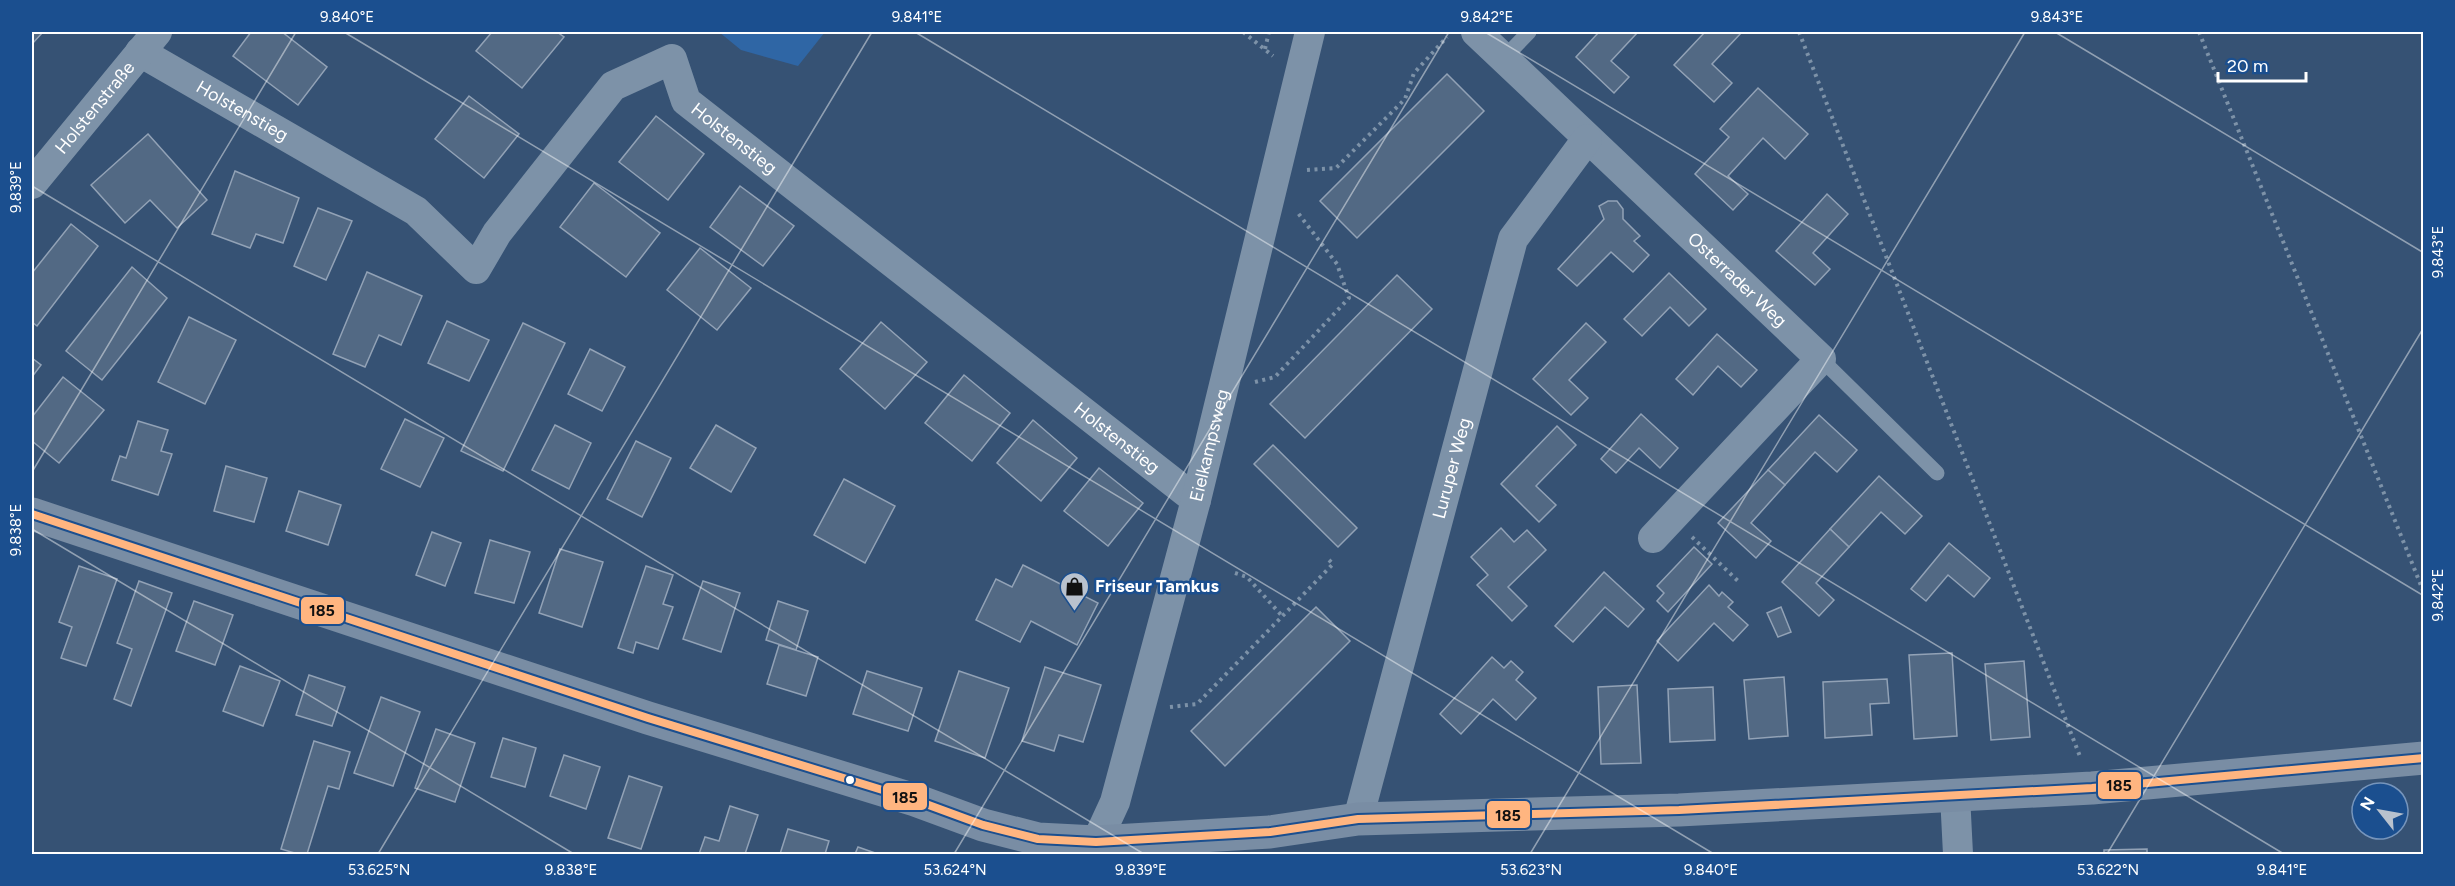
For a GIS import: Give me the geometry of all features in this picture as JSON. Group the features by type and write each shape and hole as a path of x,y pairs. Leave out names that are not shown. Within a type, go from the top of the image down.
{"street":[{"name":"Eielkampsweg","path":"1093,848 1115,802 1196,500 1310,32"},
{"name":"Osterrader Weg","path":"1476,32 1821,359"},
{"name":"Holstenstraße","path":"32,184 148,42"},
{"name":"Holstenstieg","path":"148,42 416,211 476,269 497,233 613,86 672,58 686,101 1196,500"},
{"name":"Luruper Weg","path":"1358,819 1513,239 1587,139"},
{"path":"1662,528 1821,359"},
{"path":"32,513 648,718 915,800 983,825 1038,839 1093,848 1270,832 1358,819 1679,810 2092,788 2424,758"},
{"path":"1955,795 1958,855"}],"lane":[{"path":"1504,58 1529,32"},
{"path":"1821,359 1937,473"}],"path":[{"path":"1265,50 1269,32"},
{"path":"1222,390 1275,377 1349,298 1337,264 1274,177 1336,168 1405,99 1414,73 1451,32"},
{"path":"1799,32 2092,788"},
{"path":"2199,32 2424,593"},
{"path":"1662,528 1739,582"},
{"path":"1139,711 1197,704 1333,564 1327,558"},
{"path":"1235,573 1247,577 1283,616"}],"shaded area":[{"path":"719,32 825,32 798,66 741,50"}],"building":[{"path":"32,32 43,32 33,43 32,42"},
{"path":"251,32 282,32 327,67 298,105 233,56"},
{"path":"492,32 557,32 564,37 522,88 476,51"},
{"path":"1599,32 1638,32 1611,61 1629,77 1614,93 1576,57"},
{"path":"1705,32 1742,32 1712,64 1732,83 1714,102 1674,65"},
{"path":"1447,74 1484,111 1357,238 1320,201"},
{"path":"1758,88 1808,134 1785,159 1763,138 1728,176 1748,194 1733,210 1695,174 1729,137 1720,129"},
{"path":"469,96 519,134 484,178 435,139"},
{"path":"656,116 704,154 668,200 619,162"},
{"path":"148,134 207,200 177,228 150,200 125,223 91,185"},
{"path":"235,171 299,198 283,243 256,234 250,248 212,234"},
{"path":"594,183 660,233 626,277 560,227"},
{"path":"740,186 794,226 763,266 710,227"},
{"path":"1827,194 1848,214 1813,253 1830,269 1815,285 1776,251"},
{"path":"1608,201 1617,201 1623,209 1623,219 1640,236 1634,241 1649,255 1633,272 1611,252 1577,286 1558,269 1604,219 1599,206"},
{"path":"318,208 352,221 326,280 294,266"},
{"path":"71,224 98,246 37,326 32,322 32,273"},
{"path":"700,248 751,288 717,330 667,290"},
{"path":"132,267 167,298 102,380 66,351"},
{"path":"367,272 422,296 401,345 379,335 365,367 333,354"},
{"path":"1669,273 1706,309 1689,326 1670,307 1642,336 1624,319"},
{"path":"1397,275 1432,309 1305,438 1270,404"},
{"path":"189,317 236,340 205,404 158,382"},
{"path":"447,321 489,340 469,381 428,363"},
{"path":"881,322 927,362 885,409 840,369"},
{"path":"523,323 565,343 503,471 461,451"},
{"path":"1586,323 1606,342 1569,380 1588,398 1571,415 1533,379"},
{"path":"1717,334 1757,370 1741,387 1718,366 1693,395 1676,379"},
{"path":"590,349 625,367 602,411 568,394"},
{"path":"32,358 41,365 32,377"},
{"path":"964,375 1010,413 972,461 925,423"},
{"path":"63,377 104,410 59,463 32,441 32,417"},
{"path":"1641,414 1678,448 1660,468 1639,448 1616,473 1601,459"},
{"path":"1819,415 1857,450 1837,472 1815,452 1785,485 1768,470"},
{"path":"405,419 444,438 420,487 381,469"},
{"path":"1033,420 1077,458 1041,501 997,463"},
{"path":"138,421 168,430 161,451 172,454 158,495 112,480 120,456 126,458"},
{"path":"555,425 591,443 569,489 532,470"},
{"path":"716,425 756,448 731,492 690,468"},
{"path":"1557,426 1576,445 1536,486 1556,505 1539,522 1501,484"},
{"path":"636,441 671,458 642,517 607,499"},
{"path":"1273,445 1357,528 1338,547 1254,464"},
{"path":"226,466 267,478 254,522 214,511"},
{"path":"1099,468 1143,503 1108,546 1064,511"},
{"path":"1768,470 1785,485 1751,523 1771,541 1756,558 1718,523"},
{"path":"1879,476 1922,516 1905,534 1881,512 1849,547 1830,529"},
{"path":"844,479 895,506 865,563 814,535"},
{"path":"299,491 341,505 328,545 286,531"},
{"path":"1501,528 1514,542 1527,530 1546,550 1508,587 1527,606 1512,621 1477,585 1488,575 1471,557"},
{"path":"1830,529 1849,547 1816,583 1834,600 1819,616 1782,582"},
{"path":"432,532 461,543 445,586 416,575"},
{"path":"490,540 530,552 514,603 475,593"},
{"path":"1949,543 1990,578 1974,597 1948,575 1926,601 1911,589"},
{"path":"1694,547 1712,564 1668,612 1657,601 1664,593 1657,586"},
{"path":"560,549 603,562 582,627 539,613"},
{"path":"1023,565 1098,603 1077,645 1031,621 1020,642 976,620 996,579 1012,587"},
{"path":"79,566 117,579 86,666 61,658 72,627 59,622"},
{"path":"646,566 673,575 663,604 673,607 658,649 636,642 633,653 618,648"},
{"path":"1604,572 1644,609 1628,627 1605,607 1573,642 1555,626"},
{"path":"139,581 172,593 131,706 114,699 132,649 117,643"},
{"path":"703,581 740,593 721,652 683,639"},
{"path":"1709,585 1719,596 1722,592 1733,602 1728,607 1748,625 1733,641 1714,623 1678,661 1657,641"},
{"path":"194,601 233,615 215,665 176,651"},
{"path":"778,601 808,611 796,650 766,640"},
{"path":"1316,607 1350,641 1225,766 1191,731"},
{"path":"1781,607 1791,632 1778,637 1767,613"},
{"path":"779,645 818,657 806,696 767,684"},
{"path":"1952,653 1957,736 1914,739 1909,655"},
{"path":"1492,657 1504,668 1511,661 1523,672 1516,680 1536,698 1516,720 1493,699 1461,734 1440,714"},
{"path":"2024,661 2030,737 1991,740 1985,664"},
{"path":"240,666 280,681 263,726 223,711"},
{"path":"1045,667 1101,685 1083,742 1059,735 1054,751 1022,741"},
{"path":"867,671 922,688 908,731 853,714"},
{"path":"959,671 1009,688 985,758 935,741"},
{"path":"309,675 345,687 332,726 296,715"},
{"path":"1784,677 1788,736 1749,739 1744,680"},
{"path":"1887,679 1889,703 1870,704 1872,735 1825,738 1823,682"},
{"path":"1637,685 1641,763 1601,764 1598,687"},
{"path":"1713,687 1715,740 1670,742 1668,689"},
{"path":"381,697 420,712 393,786 354,773"},
{"path":"436,729 475,743 455,802 415,788"},
{"path":"503,738 536,748 525,787 491,777"},
{"path":"314,741 350,752 339,789 328,786 307,854 298,854 281,849"},
{"path":"564,755 600,767 586,809 550,796"},
{"path":"629,776 662,787 641,849 608,838"},
{"path":"730,806 758,815 745,854 699,854 705,837 719,841"},
{"path":"788,829 829,841 825,854 780,854"},
{"path":"858,847 878,854 855,854"},
{"path":"2147,849 2147,854 2104,854 2104,850"}],"transit line":[{"name":"185","path":"32,514 648,718 915,800 983,825 1038,839 1096,842 1270,832 1358,819 1679,810 2092,788 2424,758"}],"place":[{"name":"Friseur Tamkus","path":"1074,612"}]}
